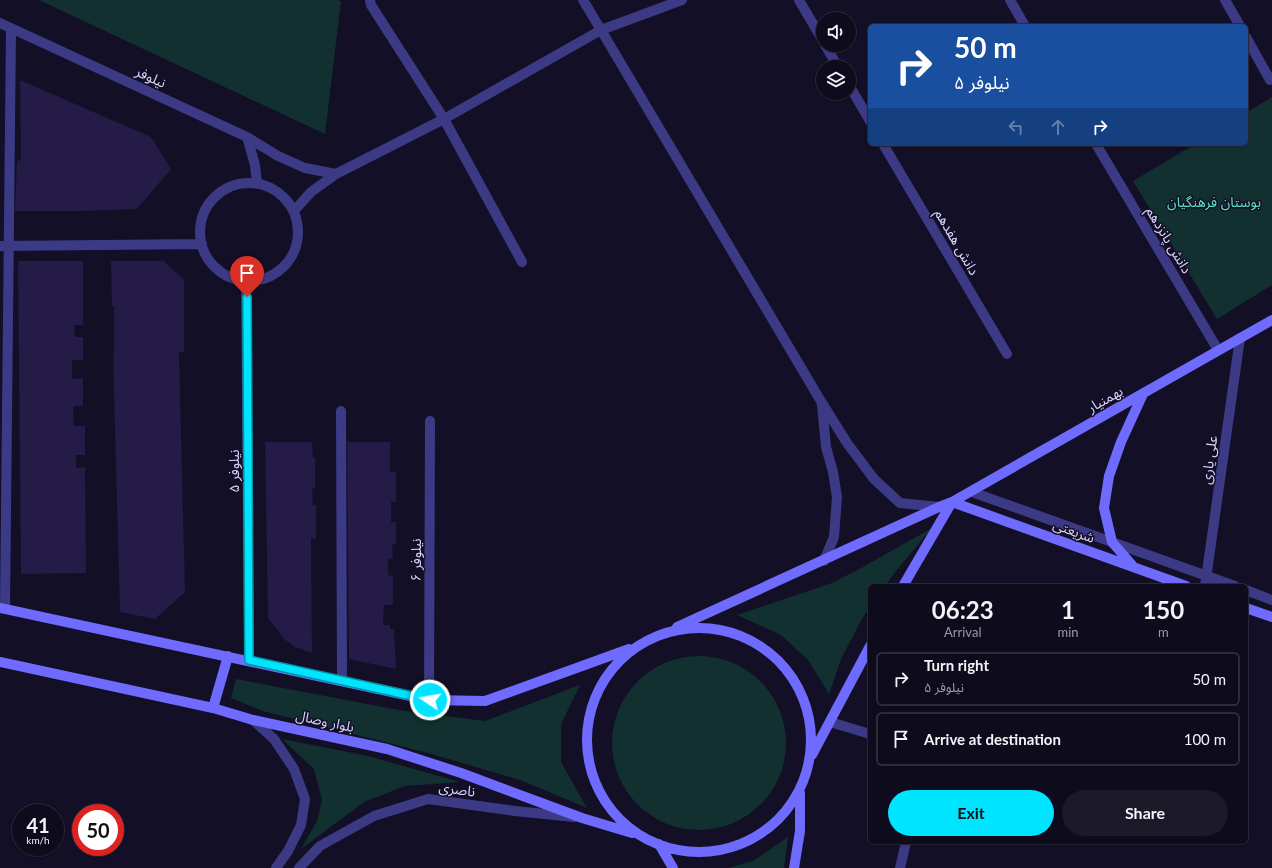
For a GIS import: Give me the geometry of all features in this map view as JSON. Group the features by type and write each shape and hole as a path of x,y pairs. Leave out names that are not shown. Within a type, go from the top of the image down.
{"main road":[{"name":"بهمنیار","path":"666,632 972,492 1272,320"},
{"path":"1134,567 1112,542 1104,508 1108,476 1121,442 1143,394"},
{"path":"904,584 952,502"},
{"name":"شریعتی","path":"952,502 1134,567 1175,584"},
{"path":"3,608 430,700 485,701 633,648 649,638 666,632 703,626 740,634 773,654 797,683 810,718 812,757"},
{"path":"1248,609 1272,617"},
{"path":"633,648 608,673 604,680 592,706 586,742 592,777 610,809 636,834 670,850 708,853 745,844 777,823 800,793"},
{"path":"794,868 800,831 800,793 812,757 868,650"},
{"path":"213,708 228,656"},
{"name":"بلوار وصال","path":"0,662 213,708 253,720 386,749 461,773 582,818 636,834"},
{"path":"659,844 673,868"}],"street":[{"path":"370,0 444,119 522,262"},
{"path":"583,0 847,443 874,479 900,503 939,507"},
{"path":"294,211 311,192 336,174 444,119 601,30 682,0"},
{"path":"799,0 816,29"},
{"path":"1010,0 1024,24"},
{"path":"1225,0 1239,24"},
{"name":"نيلوفر","path":"0,23 247,137 278,156 304,168 336,174"},
{"path":"3,608 4,246 11,28"},
{"path":"1248,41 1270,80"},
{"path":"856,98 868,118"},
{"path":"247,137 255,165 257,183"},
{"name":"دانش هفدهم","path":"884,146 1007,354"},
{"name":"دانش پانزدهم","path":"1097,146 1218,350"},
{"path":"241,183 257,183 272,188 285,198 294,211 299,227 297,244 290,260 278,272 263,279 246,281 229,276 214,266 206,256 202,244 200,228 204,212 213,199 226,189 241,183"},
{"path":"4,246 202,244"},
{"name":"نیلوفر ۵","path":"246,281 249,660"},
{"name":"علی یاری","path":"1206,581 1240,338"},
{"path":"822,403 826,446 833,472 837,497 834,536 824,561"},
{"path":"341,411 342,681"},
{"name":"نیلوفر ۶","path":"430,421 430,700"},
{"path":"972,492 1112,542 1206,581 1223,584"},
{"path":"1248,591 1272,600"},
{"path":"253,720 274,739 294,769 305,799 301,825 288,851 276,868"},
{"path":"830,722 868,733"},
{"name":"ناصری","path":"299,868 320,846 374,816 428,799 515,811 582,818"},
{"path":"900,868 906,844"}],"green space":[{"path":"39,0 341,1 325,134"},
{"name":"بوستان فرهنگیان","path":"1272,97 1272,285 1217,319 1133,181 1192,146 1248,146 1248,112"},
{"path":"932,528 886,584 868,584 868,610 842,657 829,694 808,660 781,635 737,615 832,583"},
{"path":"690,656 708,656 724,659 748,670 767,687 772,694 783,718 786,743 785,760 780,776 767,799 755,811 748,816 724,827 708,830 690,830 674,827 650,816 631,799 626,792 615,768 612,752 612,734 615,718 626,694 643,675 650,670 674,659"},
{"path":"236,679 399,710 485,721 580,685 561,724 561,762 587,808 520,780 428,753 263,711 231,698"},
{"path":"282,739 368,756 460,782 405,786 364,802 301,849 317,821 322,800 314,769"},
{"path":"788,837 784,868 728,868 753,861"}],"building":[{"path":"20,80 151,137 171,169 137,209 15,211 17,161 21,160"},
{"path":"18,261 83,261 83,325 74,325 75,337 83,337 83,360 72,360 72,379 83,378 83,406 73,406 74,426 85,426 85,455 76,455 76,468 85,467 86,573 21,574"},
{"path":"111,261 164,261 184,280 184,352 179,353 185,592 155,619 120,612 113,354 114,306 112,306"},
{"path":"265,442 312,442 313,458 315,457 315,488 312,489 313,505 316,505 316,539 311,538 312,653 295,647 284,639 268,618"},
{"path":"347,442 390,442 390,472 396,472 396,502 391,502 391,522 396,522 396,544 392,545 393,558 388,559 388,575 393,576 393,605 384,605 383,625 390,625 390,629 394,629 396,669 349,659"}],"route":[{"path":"247,297 249,660 430,700"}]}
